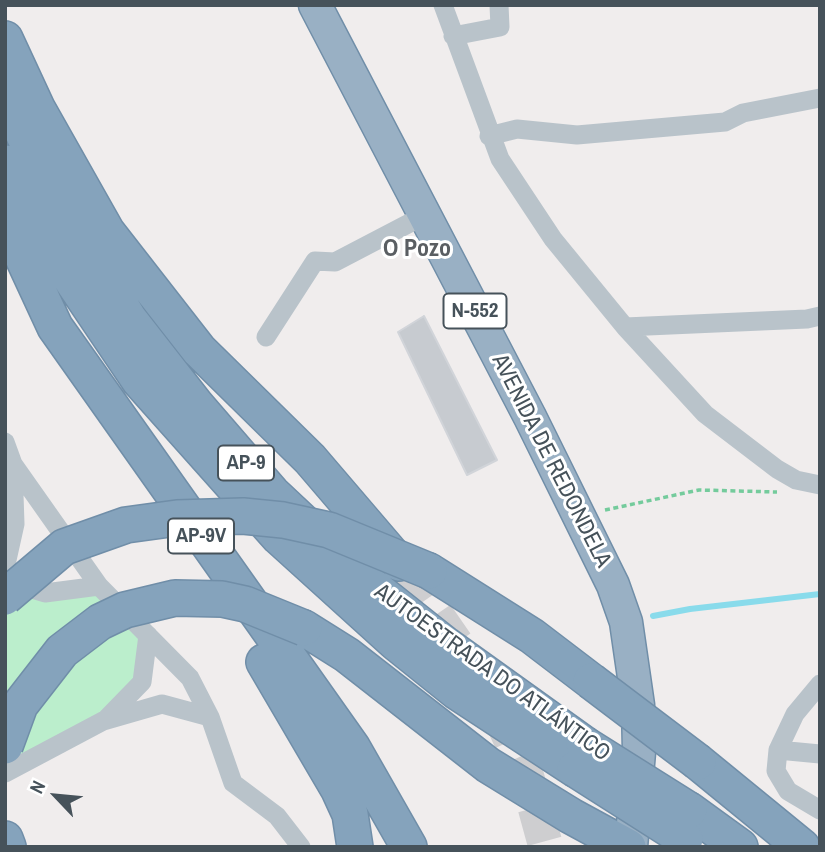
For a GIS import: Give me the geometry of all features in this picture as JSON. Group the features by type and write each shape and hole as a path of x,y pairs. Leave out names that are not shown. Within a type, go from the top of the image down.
{"highway":[{"name":"AVENIDA DE REDONDELA","path":"315,5 613,585 626,622 634,664 639,752 630,847"},
{"path":"5,38 37,108 107,232 199,350 310,459 418,571"},
{"name":"AUTOESTRADA DO ATLÁNTICO","path":"5,95 48,186 129,318 196,405 272,493 368,582 580,756 690,832 740,847"},
{"name":"AUTOESTRADA DO ATLÁNTICO","path":"5,163 73,282 139,380 279,537 395,642 456,691 580,756"},
{"name":"AP-9V","path":"5,219 55,327 352,747 410,847"},
{"path":"55,327 128,462 285,693 340,790 350,814 355,847"},
{"path":"5,597 64,547 126,525 177,518 243,516 283,520 329,530 418,571 532,636 698,762 802,847"},
{"path":"5,746 20,705 62,651 100,622 125,610 176,598 222,599 245,604 304,628 346,655 488,765 571,816 630,847"},
{"path":"5,839 8,847"}],"street":[{"path":"443,5 489,136 500,159 553,239 625,327 705,414 796,480 820,485"},
{"path":"453,36 500,27 499,5"},
{"path":"489,136 517,129 577,135 725,122 743,113 820,98"},
{"path":"266,337 315,261 335,262 425,215"},
{"path":"625,327 807,319 820,316"},
{"path":"5,442 13,464 99,586 190,678 210,717 233,783 277,816 301,847"},
{"path":"5,569 15,524 13,464"},
{"path":"5,581 45,593 99,586"},
{"path":"103,721 142,682 148,635"},
{"path":"820,684 795,714 778,750 776,771 788,791 820,810"},
{"path":"5,774 103,721 162,704 210,717"},
{"path":"778,750 820,754"}],"path":[{"path":"581,522 601,511 687,491 781,491 796,480"}],"green space":[{"path":"5,581 99,586 148,635 142,682 101,722 5,773"}],"building":[{"path":"424,316 497,460 467,475 398,332"}],"waterway":[{"path":"653,616 690,609 820,594"}],"tunnel":[{"path":"406,571 464,655"},
{"path":"497,709 526,774 546,847"}],"district":[{"name":"O Pozo","path":"417,250"}]}
